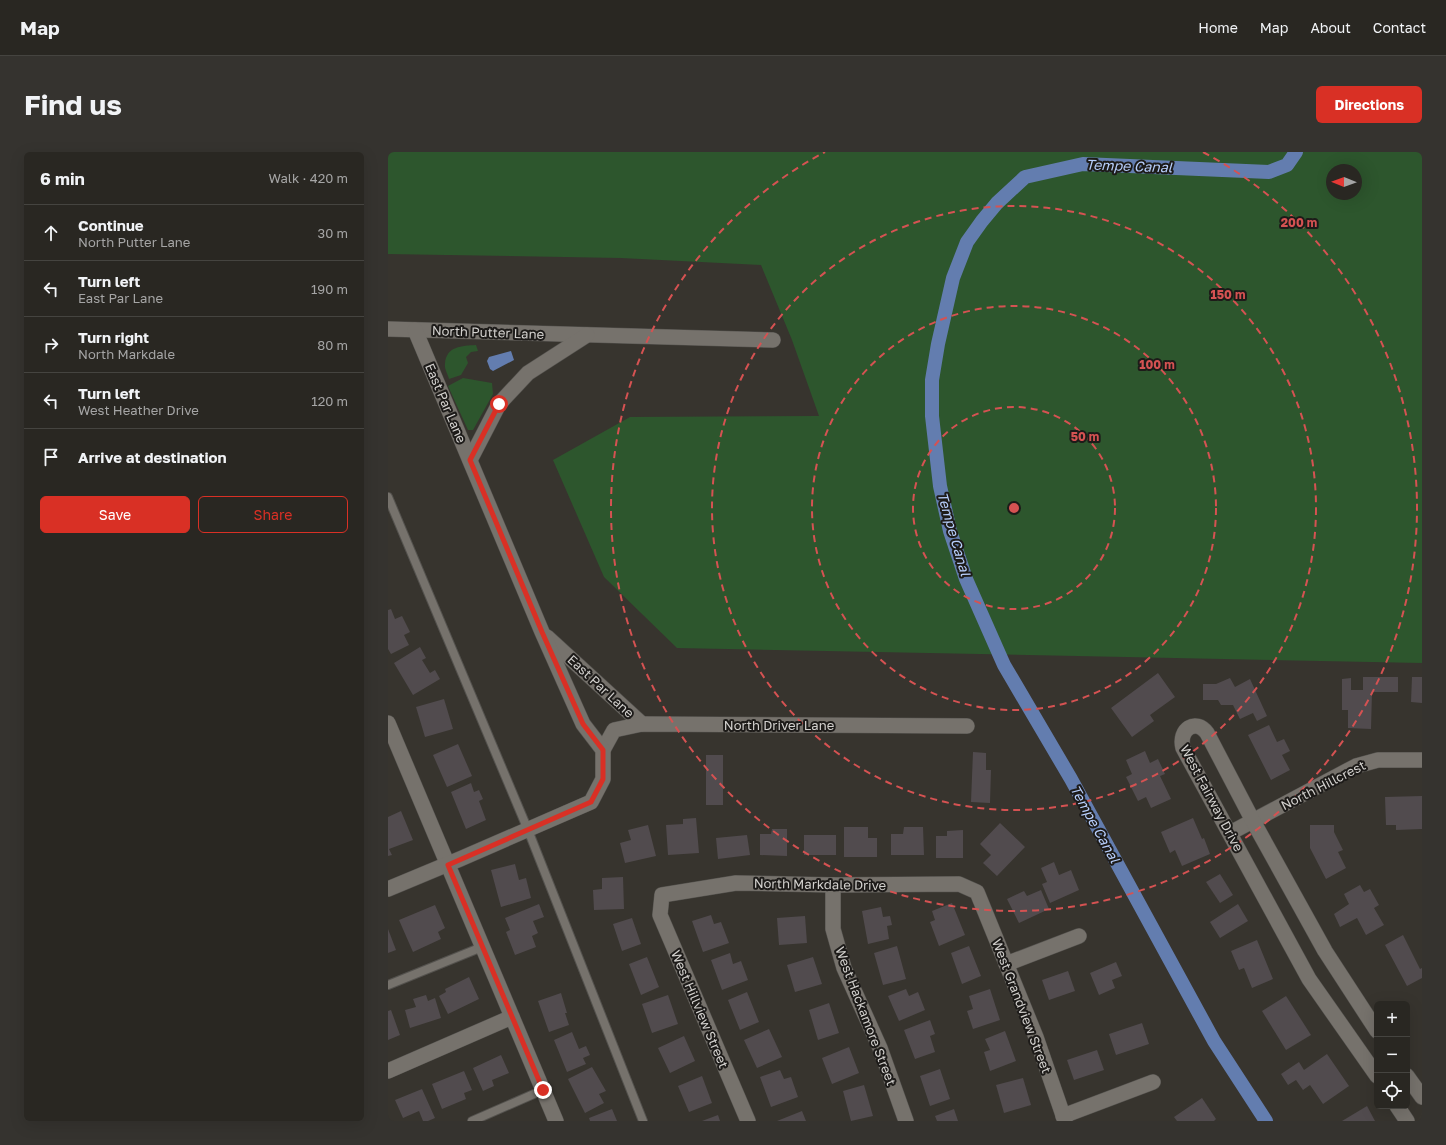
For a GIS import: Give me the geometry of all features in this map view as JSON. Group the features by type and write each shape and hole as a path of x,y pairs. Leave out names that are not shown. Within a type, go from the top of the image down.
{"street":[{"name":"North Putter Lane","path":"388,329 772,340"},
{"name":"East Par Lane","path":"415,330 542,632 583,724 603,750"},
{"name":"North Putter Lane","path":"470,460 499,404 528,373 587,334"},
{"name":"East Par Lane","path":"542,632 642,724"},
{"path":"388,723 556,1121"},
{"name":"North Driver Lane","path":"603,750 614,730 642,724 967,726"},
{"name":"West Fairway Drive","path":"1374,1026 1325,951 1253,821 1204,728 1197,726 1184,731 1181,741 1183,748 1309,979 1375,1073"},
{"path":"388,889 448,865 591,802 603,779 603,750"},
{"name":"North Hillcrest","path":"1230,833 1356,766 1378,760 1422,760"},
{"name":"North Markdale Drive","path":"662,895 736,883 833,885 959,884 977,892"},
{"name":"West Hackamore Street","path":"833,885 833,929 844,968 880,1048 906,1121"},
{"name":"West Grandview Street","path":"977,892 1036,1037 1064,1118"},
{"name":"West Hillview Street","path":"662,895 660,915 748,1121"},
{"path":"1006,964 1079,936"},
{"path":"388,1071 512,1017"},
{"path":"1410,1080 1422,1097"},
{"path":"1064,1118 1153,1082"},
{"path":"1399,1109 1406,1121"}],"lane":[{"path":"388,497 528,830 643,1121"},
{"path":"388,986 482,947"},
{"path":"472,1121 543,1090"}],"green space":[{"path":"388,152 1422,152 1422,663 677,648 604,577 553,460 630,417 819,416 792,340 761,265 621,258 388,254"},
{"path":"476,345 478,351 471,352 466,357 468,363 461,375 449,379 445,366 448,354 456,348"},
{"path":"463,378 492,383 493,394 473,430 468,430 448,386"}],"water":[{"path":"511,351 514,360 493,371 490,369 487,361 489,357"}],"building":[{"path":"391,609 395,619 402,616 410,632 404,635 409,645 391,654 388,649 388,610"},
{"path":"420,647 426,658 422,660 430,673 435,670 440,679 413,695 394,663"},
{"path":"1158,673 1175,697 1150,715 1154,721 1132,737 1111,708"},
{"path":"1363,677 1398,677 1398,692 1372,692 1371,729 1348,728 1348,710 1342,710 1342,679 1351,678 1351,690 1363,690"},
{"path":"1412,677 1422,677 1422,703 1411,702"},
{"path":"1230,678 1235,687 1250,679 1267,716 1257,721 1253,713 1240,719 1233,705 1221,705 1218,700 1203,700 1203,684 1216,684"},
{"path":"444,699 453,729 425,737 416,707"},
{"path":"1269,725 1277,742 1284,739 1290,751 1282,755 1290,770 1271,780 1248,735"},
{"path":"458,744 472,776 447,787 433,755"},
{"path":"1145,751 1150,763 1158,759 1165,774 1160,776 1171,799 1151,808 1146,797 1138,801 1126,777 1132,774 1126,760"},
{"path":"973,752 986,753 986,770 991,770 990,803 971,802"},
{"path":"706,755 723,755 723,805 706,805"},
{"path":"471,783 474,792 479,790 483,799 479,801 486,820 466,829 451,792"},
{"path":"1422,796 1422,829 1396,830 1396,825 1386,825 1385,797"},
{"path":"401,811 413,840 389,849 392,855 388,856 388,817"},
{"path":"696,818 699,853 668,855 666,825 683,824 683,819"},
{"path":"1193,818 1202,839 1204,838 1210,854 1182,866 1175,850 1170,853 1161,832"},
{"path":"1000,823 1025,847 997,876 983,863 991,855 980,844"},
{"path":"648,825 656,856 625,863 620,843 631,840 628,830"},
{"path":"1310,825 1334,825 1334,832 1343,850 1338,852 1346,868 1326,879 1310,848"},
{"path":"844,827 868,827 868,838 877,838 877,857 844,857"},
{"path":"904,827 923,827 924,855 891,855 891,834 903,834"},
{"path":"772,829 787,829 787,856 760,855 760,834 771,834"},
{"path":"963,830 963,858 936,858 936,836 947,836 947,831"},
{"path":"747,835 750,855 718,859 716,838"},
{"path":"804,835 836,835 836,855 804,855"},
{"path":"1054,862 1059,875 1071,870 1079,890 1050,903 1042,884 1047,882 1041,868"},
{"path":"515,864 519,880 526,878 531,898 501,907 491,870"},
{"path":"1220,874 1233,895 1220,903 1206,882"},
{"path":"623,877 624,909 594,910 593,890 602,889 602,878"},
{"path":"1360,885 1364,892 1370,889 1379,905 1374,908 1384,925 1366,935 1357,918 1340,927 1334,914 1349,904 1344,894"},
{"path":"1041,890 1049,909 1019,923 1007,899 1024,891 1027,896"},
{"path":"952,903 965,935 939,946 930,922 935,920 932,911"},
{"path":"539,904 544,917 533,921 538,933 532,936 536,947 515,955 506,932 510,930 505,918"},
{"path":"1238,904 1248,921 1220,938 1210,922"},
{"path":"435,905 445,928 438,932 441,939 413,952 399,920"},
{"path":"881,907 883,917 890,916 892,925 887,926 889,939 868,944 862,911"},
{"path":"711,915 714,924 721,922 729,943 703,952 692,921"},
{"path":"805,916 807,943 779,945 777,918"},
{"path":"632,918 641,944 622,951 613,924"},
{"path":"388,929 396,950 388,953"},
{"path":"1403,935 1420,969 1422,968 1422,978 1407,986 1385,945"},
{"path":"1257,940 1273,979 1252,988 1244,968 1239,970 1231,951"},
{"path":"897,946 906,979 883,985 874,953"},
{"path":"969,946 981,976 962,984 951,953"},
{"path":"730,953 733,964 741,961 748,980 722,990 711,960"},
{"path":"647,957 659,987 641,995 629,964"},
{"path":"813,957 822,984 795,992 787,965"},
{"path":"1116,962 1122,976 1112,980 1115,988 1099,995 1090,973"},
{"path":"1068,971 1075,991 1049,1000 1042,980"},
{"path":"469,977 479,999 448,1014 439,996 446,992 445,989"},
{"path":"906,989 909,996 918,992 925,1010 899,1021 888,996"},
{"path":"990,989 1000,1020 973,1029 967,1011 973,1009 969,996"},
{"path":"747,992 759,1022 740,1030 728,1000"},
{"path":"561,993 569,1025 549,1032 538,1001"},
{"path":"426,995 428,1001 435,998 441,1018 410,1028 405,1010 416,1007 413,999"},
{"path":"668,995 678,1024 652,1033 642,1004"},
{"path":"1286,996 1311,1035 1286,1050 1262,1011"},
{"path":"829,1003 839,1033 818,1040 809,1010"},
{"path":"391,1010 400,1035 388,1040 388,1011"},
{"path":"930,1020 935,1034 930,1036 935,1052 915,1059 904,1030"},
{"path":"1142,1023 1149,1044 1116,1055 1109,1034"},
{"path":"769,1029 782,1057 757,1068 744,1040"},
{"path":"1005,1031 1016,1061 990,1071 984,1052 990,1050 985,1039"},
{"path":"572,1032 579,1049 586,1046 590,1055 583,1058 586,1064 567,1072 554,1040"},
{"path":"684,1036 695,1061 670,1073 658,1048"},
{"path":"849,1047 859,1073 832,1084 822,1058"},
{"path":"1097,1050 1104,1070 1074,1080 1067,1060"},
{"path":"1327,1054 1349,1086 1323,1104 1310,1085 1303,1090 1296,1080 1288,1085 1281,1074 1299,1062 1304,1070"},
{"path":"501,1055 509,1073 492,1080 494,1086 483,1091 473,1068"},
{"path":"592,1067 606,1091 599,1094 604,1103 585,1113 568,1079"},
{"path":"940,1069 950,1099 930,1106 920,1076"},
{"path":"780,1070 784,1079 791,1077 798,1097 771,1107 760,1077"},
{"path":"464,1071 472,1090 464,1093 466,1099 442,1109 432,1084"},
{"path":"702,1076 712,1103 689,1112 678,1086"},
{"path":"1023,1078 1031,1105 1004,1113 996,1085"},
{"path":"864,1085 873,1116 851,1121 843,1091"},
{"path":"422,1089 435,1118 428,1121 423,1121 419,1111 403,1118 395,1100"},
{"path":"1202,1098 1216,1119 1214,1121 1177,1121 1174,1117"},
{"path":"1367,1106 1375,1121 1342,1121"},
{"path":"612,1109 617,1121 590,1121 589,1118"},
{"path":"954,1109 958,1121 937,1121 935,1116"},
{"path":"802,1111 806,1121 777,1121"},
{"path":"718,1115 720,1121 702,1121"}],"waterway":[{"name":"Tempe Canal","path":"1266,1121 1214,1041 1071,779 1004,665 966,579 950,531 940,486 932,416 932,380 938,344 953,278 967,242 997,203 1025,177 1083,164 1269,172 1287,165 1296,152"}],"route":[{"path":"499,404 470,460 542,632 583,724 603,750 603,779 591,802 448,865 543,1090"}]}
